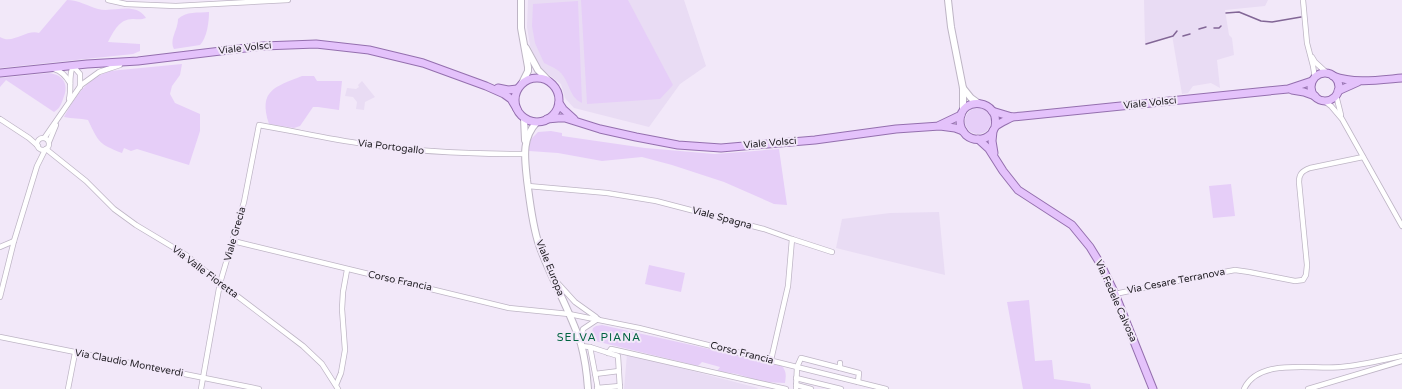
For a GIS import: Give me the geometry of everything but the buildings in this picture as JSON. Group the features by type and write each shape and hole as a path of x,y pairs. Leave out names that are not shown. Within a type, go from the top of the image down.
{"main road":[{"name":"Viale Volsci","path":"0,73 138,61 263,46 316,44 343,46 423,63 486,86 511,99 524,118"},
{"name":"Viale Volsci","path":"992,111 1012,117 1288,89 1313,80 1320,74 1329,74"},
{"path":"1329,74 1341,79 1363,81 1402,78"},
{"path":"1329,74 1338,84 1337,93"},
{"name":"Viale Volsci","path":"486,86 508,90 520,86 526,80 535,77 540,77 549,81"},
{"path":"1313,80 1312,89 1315,96"},
{"path":"549,81 557,90 559,103 563,109 576,121"},
{"path":"1323,100 1332,98 1351,84 1363,81"},
{"path":"517,109 514,99 520,86"},
{"name":"Viale Volsci","path":"1288,89 1304,92 1323,100"},
{"path":"547,119 555,112 559,103"},
{"path":"978,103 987,106 992,111 995,117 994,129 985,138 970,138 963,131 960,124 962,113 970,105 978,103"},
{"name":"Viale Volsci","path":"940,126 962,113"},
{"name":"Viale Volsci","path":"994,129 1012,117"},
{"path":"524,118 537,122 558,118 576,121"},
{"name":"Viale Volsci","path":"576,121 600,129 678,145 721,148 815,140 896,129 940,126 955,128 963,131"},
{"name":"Via Fedele Calvosa","path":"994,129 992,141 995,158"},
{"name":"Via Fedele Calvosa","path":"978,139 986,146 1018,190 1061,217 1072,225 1082,236 1101,265 1115,294 1153,389"}],"street":[{"path":"108,0 126,4 176,6 288,0"},
{"path":"520,86 528,71 520,28 521,0"},
{"path":"948,0 951,27 963,88 962,113"},
{"path":"1303,0 1309,52 1313,66 1313,80"},
{"path":"524,45 538,70 549,81"},
{"path":"1309,52 1316,62 1329,74"},
{"path":"66,106 85,81 99,72 138,61"},
{"path":"0,297 14,241 37,166 71,94 70,85 73,66"},
{"path":"73,66 80,74 80,87"},
{"path":"47,68 56,69 62,72 70,85"},
{"path":"963,88 971,98 978,103"},
{"path":"1337,93 1342,119"},
{"path":"1323,100 1331,106 1342,119 1402,226"},
{"path":"37,166 37,142 62,114"},
{"path":"0,118 34,141 38,147"},
{"path":"524,118 526,143"},
{"path":"526,143 533,127 537,122"},
{"name":"Via Portogallo","path":"260,125 366,144 415,150 524,154"},
{"name":"Viale Grecia","path":"201,389 220,283 247,190 260,125"},
{"path":"27,136 42,138"},
{"path":"42,138 47,146"},
{"name":"Viale Europa","path":"526,143 524,154 534,229 551,275 570,314 581,345 587,374 588,389"},
{"path":"38,147 47,146"},
{"name":"Via Valle Fioretta","path":"47,146 64,164 86,181 114,209 136,225 186,255 220,283 303,346 322,364 337,387"},
{"name":"Via Cesare Terranova","path":"1115,294 1235,270 1295,282 1303,280 1306,275 1307,265 1299,182 1300,174 1310,168 1363,157"},
{"name":"Viale Spagna","path":"528,186 607,194 656,201 764,229 832,252"},
{"path":"771,360 788,286 792,239"},
{"path":"0,247 14,241"},
{"name":"Corso Francia","path":"233,241 347,270 509,308 570,314 599,319 886,389"},
{"path":"337,387 345,350 342,309 347,270"},
{"path":"551,275 575,302 599,319"},
{"path":"590,347 597,389 620,387 618,356 590,347 581,345 583,329 599,319"},
{"name":"Via Claudio Monteverdi","path":"0,337 259,389"},
{"path":"608,353 611,349 786,389"},
{"path":"68,389 75,353"},
{"path":"1244,389 1251,379 1273,369 1286,367 1339,367 1402,356"},
{"path":"811,389 796,387 797,367 801,358 840,366 859,373 858,382"},
{"path":"1308,389 1402,361"},
{"path":"595,374 619,371"},
{"path":"796,378 841,389"}],"shaded area":[{"path":"67,0 79,2 98,9 130,9 141,13 146,18 124,21 118,26 108,42 140,44 140,51 133,54 0,68 0,37 10,39 29,33 39,33"},
{"path":"528,0 684,0 706,66 680,84 649,127 574,108 565,98 561,84 544,71 539,65 530,46 527,27"},
{"path":"581,0 628,0 673,85 660,99 587,104"},
{"path":"1144,0 1268,0 1265,6 1225,10 1229,35 1232,38 1234,55 1217,60 1220,88 1211,83 1193,86 1188,93 1182,94 1172,35 1145,44"},
{"path":"578,1 582,103 574,97 561,73 555,68 544,63 535,43 532,26 533,4"},
{"path":"209,12 206,34 200,45 174,49 173,38 178,19 181,16 188,14"},
{"path":"182,64 180,75 172,86 170,94 175,103 200,114 200,131 189,165 137,149 131,151 124,148 122,153 100,142 88,120 64,117 82,89 102,74 110,71"},
{"path":"49,73 59,76 62,79 66,90 59,108 54,112 6,80 0,87 0,78"},
{"path":"302,76 314,76 317,81 342,81 339,110 313,107 300,126 294,128 269,124 266,113 266,104 267,97 271,91 284,83"},
{"path":"362,81 375,97 365,102 364,110 356,109 357,102 353,97 345,96 347,88 356,89"},
{"path":"978,108 987,112 991,121 987,130 978,134 969,130 965,121 969,112"},
{"path":"551,131 562,133 562,136 645,148 715,154 779,149 787,205 774,204 724,182 642,157 602,161 558,153 529,151 529,141 538,132"},
{"path":"1231,184 1235,216 1213,218 1209,186"},
{"path":"939,212 945,275 836,248 842,219 890,213"},
{"path":"649,265 685,273 681,292 645,284"},
{"path":"1029,300 1035,361 1052,360 1054,379 1090,384 1091,389 1023,389 1007,302"},
{"path":"602,325 781,365 785,371 785,383 763,382 737,374 717,371 720,367 702,362 698,366 595,341 591,336 593,328"},
{"path":"627,354 758,388 624,389"}],"waterway":[{"path":"1226,13 1239,12 1261,21 1272,22 1301,17"},
{"path":"1214,28 1219,28 1221,26"},
{"path":"1199,29 1206,27"},
{"path":"1146,44 1173,36 1177,31"},
{"path":"1183,36 1190,34"}],"district":[{"name":"SELVA PIANA","path":"599,337"}]}
